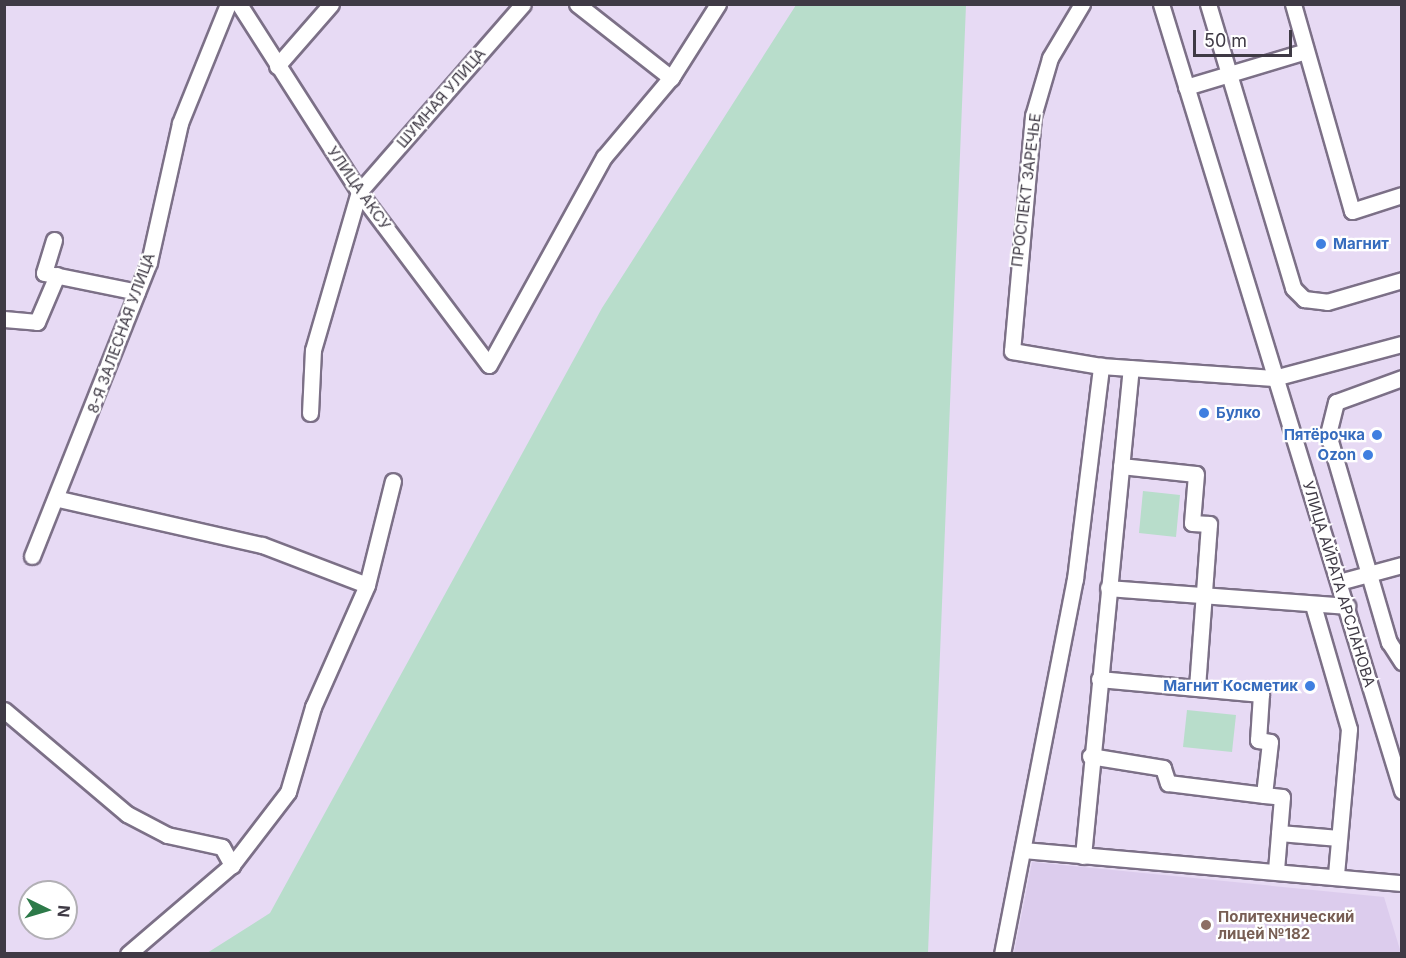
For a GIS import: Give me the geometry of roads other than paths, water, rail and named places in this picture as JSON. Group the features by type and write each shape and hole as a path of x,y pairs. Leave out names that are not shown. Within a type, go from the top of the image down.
{"street":[{"name":"8-Я ЗАЛЕСНАЯ УЛИЦА","path":"32,556 59,499 137,292 180,123 228,4"},
{"name":"УЛИЦА АКСУ","path":"239,4 359,192 489,365 604,157 671,78"},
{"path":"277,66 331,4"},
{"name":"ШУМНАЯ УЛИЦА","path":"359,192 522,4"},
{"path":"577,4 671,78 718,4"},
{"name":"ПРОСПЕКТ ЗАРЕЧЬЕ","path":"1082,4 1050,57 1033,116 1012,351 1101,366"},
{"name":"УЛИЦА АЙРАТА АРСЛАНОВА","path":"1161,4 1274,378 1347,606 1401,791"},
{"path":"1208,4 1293,288 1304,299 1327,302 1401,280"},
{"path":"1293,4 1352,211 1401,195"},
{"path":"1186,87 1306,51"},
{"path":"310,413 313,350 359,192"},
{"path":"54,240 44,273 137,292"},
{"path":"4,319 37,322 57,275"},
{"path":"1002,954 1076,579 1101,366 1274,378 1401,344"},
{"path":"1083,856 1090,756 1131,368"},
{"path":"1401,378 1336,402 1328,434 1401,663"},
{"path":"1121,466 1196,474 1192,523 1209,524 1197,688"},
{"path":"128,954 232,865 288,792 313,707 368,585 393,481"},
{"path":"59,499 262,545 368,585"},
{"path":"1339,582 1401,565"},
{"path":"1108,588 1347,606"},
{"path":"1313,605 1349,729 1336,875"},
{"path":"1099,679 1261,694 1258,740 1270,742 1264,795"},
{"path":"4,710 127,814 167,835 222,847 232,865"},
{"path":"1090,756 1163,768 1168,783 1282,797 1276,870"},
{"path":"1279,833 1339,838"},
{"path":"1023,850 1401,882"}],"place":[{"name":"Магнит","path":"1321,244"},
{"name":"Булко","path":"1204,413"},
{"name":"Пятёрочка","path":"1377,435"},
{"name":"Ozon","path":"1368,455"},
{"name":"Магнит Косметик","path":"1310,686"},
{"name":"Политехнический лицей №182","path":"1206,925"}]}
